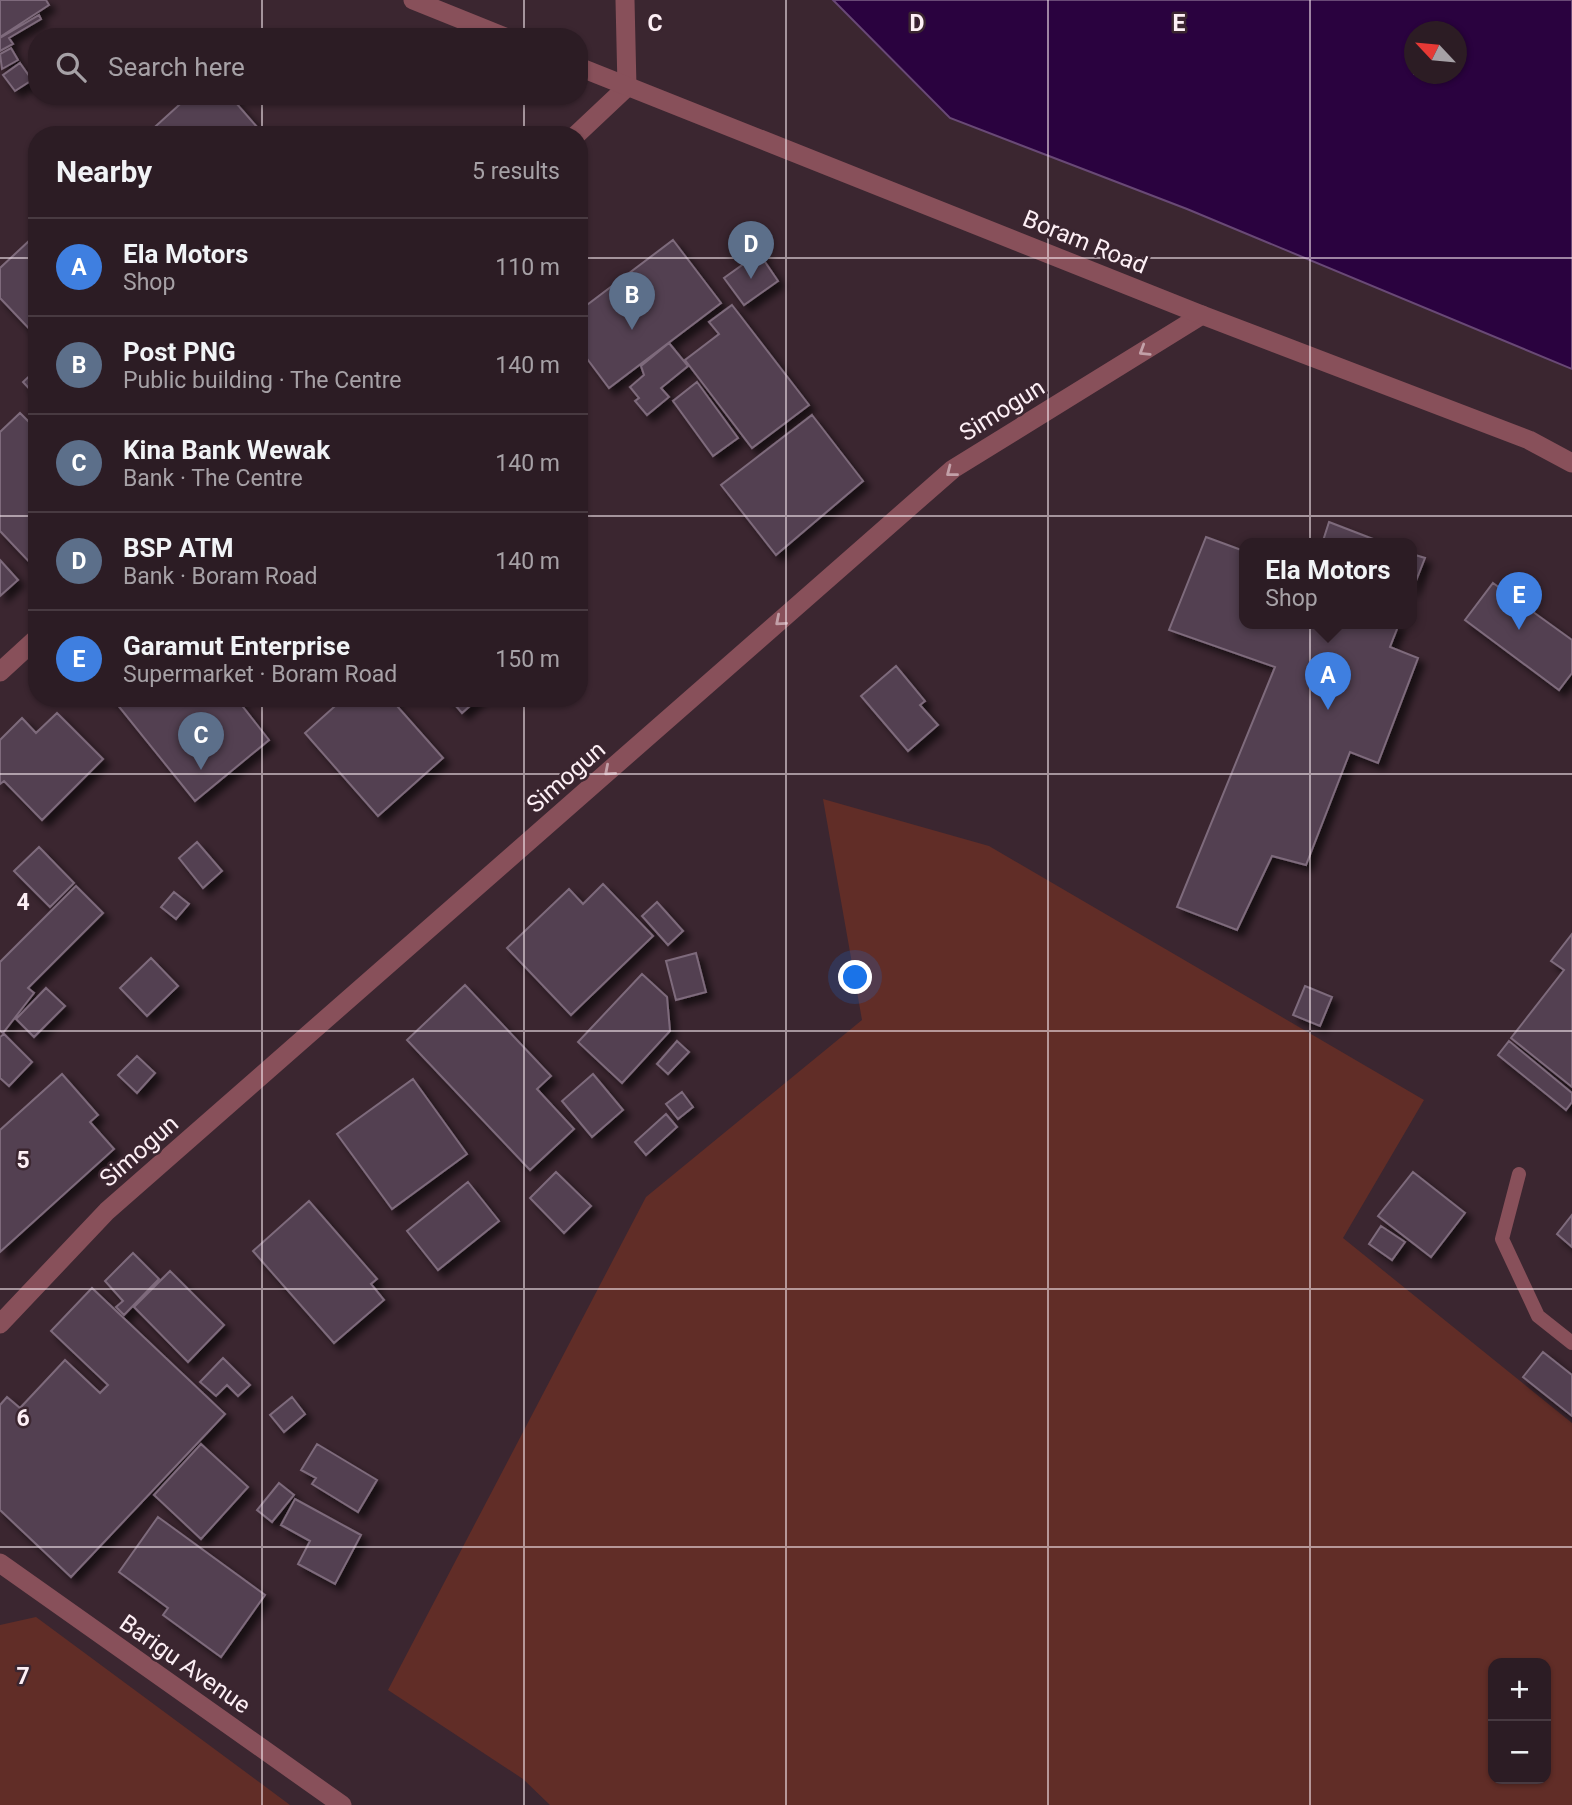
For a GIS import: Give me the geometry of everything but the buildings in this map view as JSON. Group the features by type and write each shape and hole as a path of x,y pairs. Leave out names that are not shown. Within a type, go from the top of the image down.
{"street":[{"path":"413,0 483,28"},
{"path":"586,126 627,87 625,0"},
{"name":"Boram Road","path":"588,71 1202,315 1529,440 1572,463"},
{"name":"Simogun","path":"0,1324 107,1211 953,469 1202,315"},
{"path":"0,672 28,646"},
{"name":"Barigu Avenue","path":"0,1563 342,1805"}],"lane":[{"path":"1519,1174 1502,1239 1538,1316 1572,1343"}],"shaded area":[{"path":"833,0 1572,0 1572,369 1187,209 950,118"},
{"path":"823,799 989,846 1424,1100 1343,1238 1572,1423 1572,1805 550,1805 523,1779 388,1690 646,1197 862,1020"},
{"path":"36,1617 290,1805 0,1805 0,1625"}],"place":[{"name":"BSP ATM","path":"751,279"},
{"name":"Post PNG","path":"632,330"},
{"name":"Garamut Enterprise","path":"1519,630"},
{"name":"Ela Motors","path":"1328,710"},
{"name":"Kina Bank Wewak","path":"201,770"}]}
